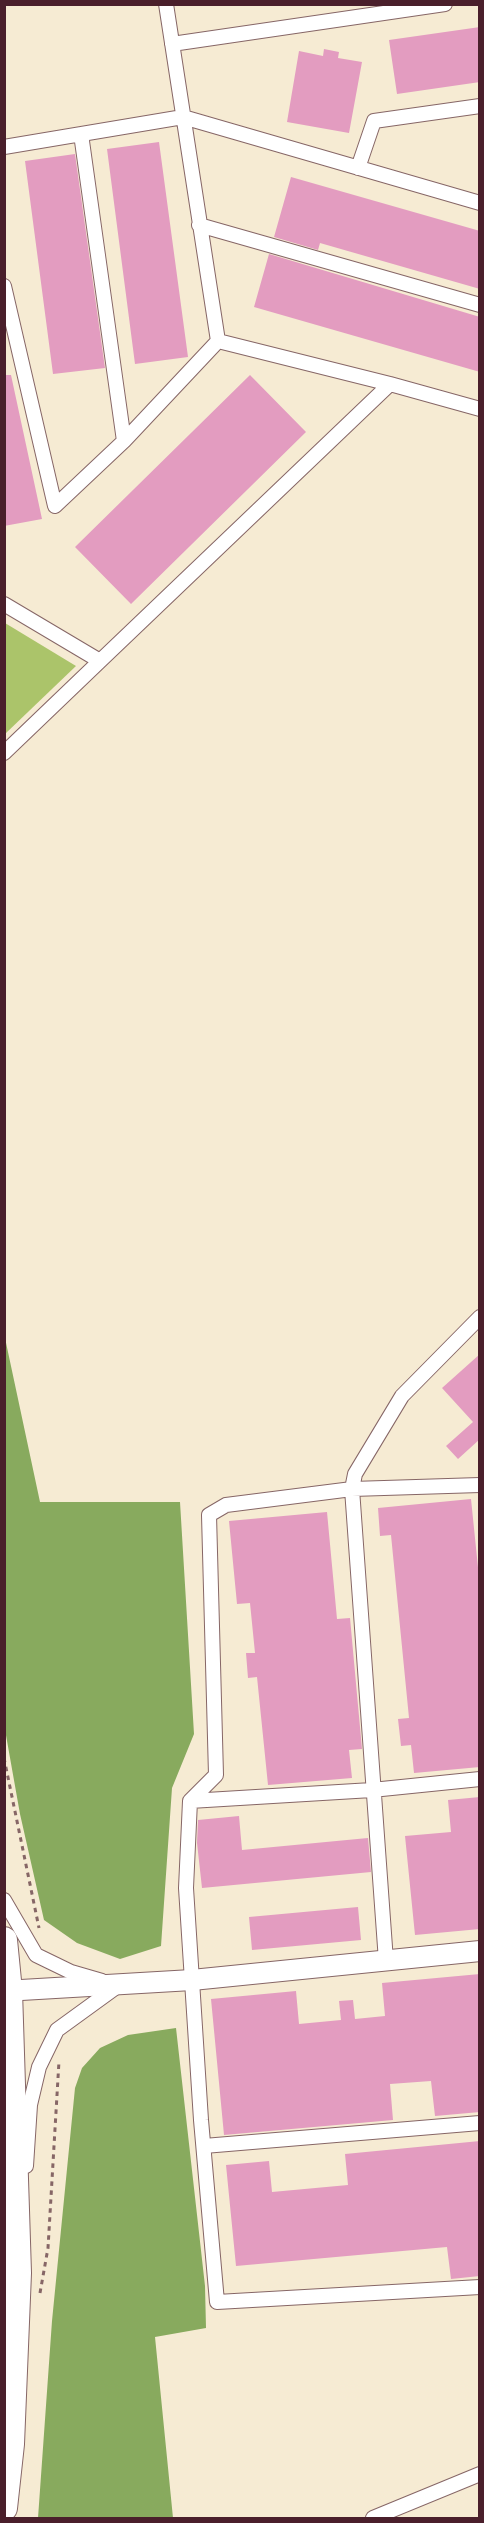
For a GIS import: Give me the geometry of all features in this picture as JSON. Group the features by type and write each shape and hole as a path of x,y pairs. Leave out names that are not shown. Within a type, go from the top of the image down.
{"highway":[{"path":"4,1940 18,2273 11,2444 4,2508"}],"street":[{"path":"166,4 218,341"},
{"path":"172,44 445,4"},
{"path":"358,168 374,121 480,106"},
{"path":"4,147 183,117 480,203"},
{"path":"81,134 124,441"},
{"path":"199,225 480,305"},
{"path":"4,286 55,506 124,441 218,341"},
{"path":"218,341 390,384 480,410"},
{"path":"4,753 390,384"},
{"path":"4,604 100,661"},
{"path":"386,1961 352,1489 355,1474 402,1396 480,1317"},
{"path":"480,1485 352,1489 226,1504 209,1515 216,1775 190,1801 186,1888 217,2302 480,2287"},
{"path":"190,1801 372,1790 480,1779"},
{"path":"4,1900 36,1954 71,1972 119,1986"},
{"path":"7,1991 192,1980 480,1951"},
{"path":"18,2273 30,2105 39,2067 57,2030 119,1986"},
{"path":"204,2146 480,2123"},
{"path":"373,2518 480,2474"}],"green space":[{"path":"5,623 76,666 5,734"},
{"path":"5,1338 40,1502 180,1502 194,1734 172,1788 161,1946 120,1959 77,1943 44,1920 20,1814 4,1724"},
{"path":"176,2028 205,2286 206,2328 155,2337 173,2518 38,2518 52,2321 75,2088 82,2068 100,2048 128,2035"}],"building":[{"path":"480,27 480,82 397,94 389,40"},
{"path":"324,49 339,52 338,58 362,62 349,133 287,122 299,51 323,56"},
{"path":"159,142 188,357 135,364 107,149"},
{"path":"75,154 105,368 53,374 25,161"},
{"path":"291,177 480,231 480,289 320,243 318,250 274,237"},
{"path":"269,254 480,317 480,372 254,307"},
{"path":"4,375 11,375 42,519 4,526"},
{"path":"250,375 306,432 131,604 75,547"},
{"path":"480,1354 480,1439 458,1459 446,1446 473,1422 442,1388"},
{"path":"471,1499 480,1587 480,1767 414,1773 411,1745 401,1746 398,1719 409,1718 391,1535 380,1536 378,1508"},
{"path":"327,1512 337,1619 350,1618 362,1749 349,1750 352,1778 268,1785 257,1677 248,1678 246,1653 255,1653 250,1603 237,1604 229,1521"},
{"path":"480,1797 480,1929 415,1935 405,1836 451,1832 448,1800"},
{"path":"239,1816 242,1850 368,1838 371,1872 202,1888 197,1843 198,1820"},
{"path":"358,1907 361,1940 252,1950 249,1917"},
{"path":"480,1974 480,2112 435,2116 431,2081 390,2084 393,2120 224,2135 211,1999 296,1991 299,2024 341,2020 339,2001 353,2000 355,2019 385,2016 382,1983"},
{"path":"480,2141 480,2276 451,2279 447,2247 236,2266 226,2165 269,2161 272,2192 348,2185 345,2154"}]}
